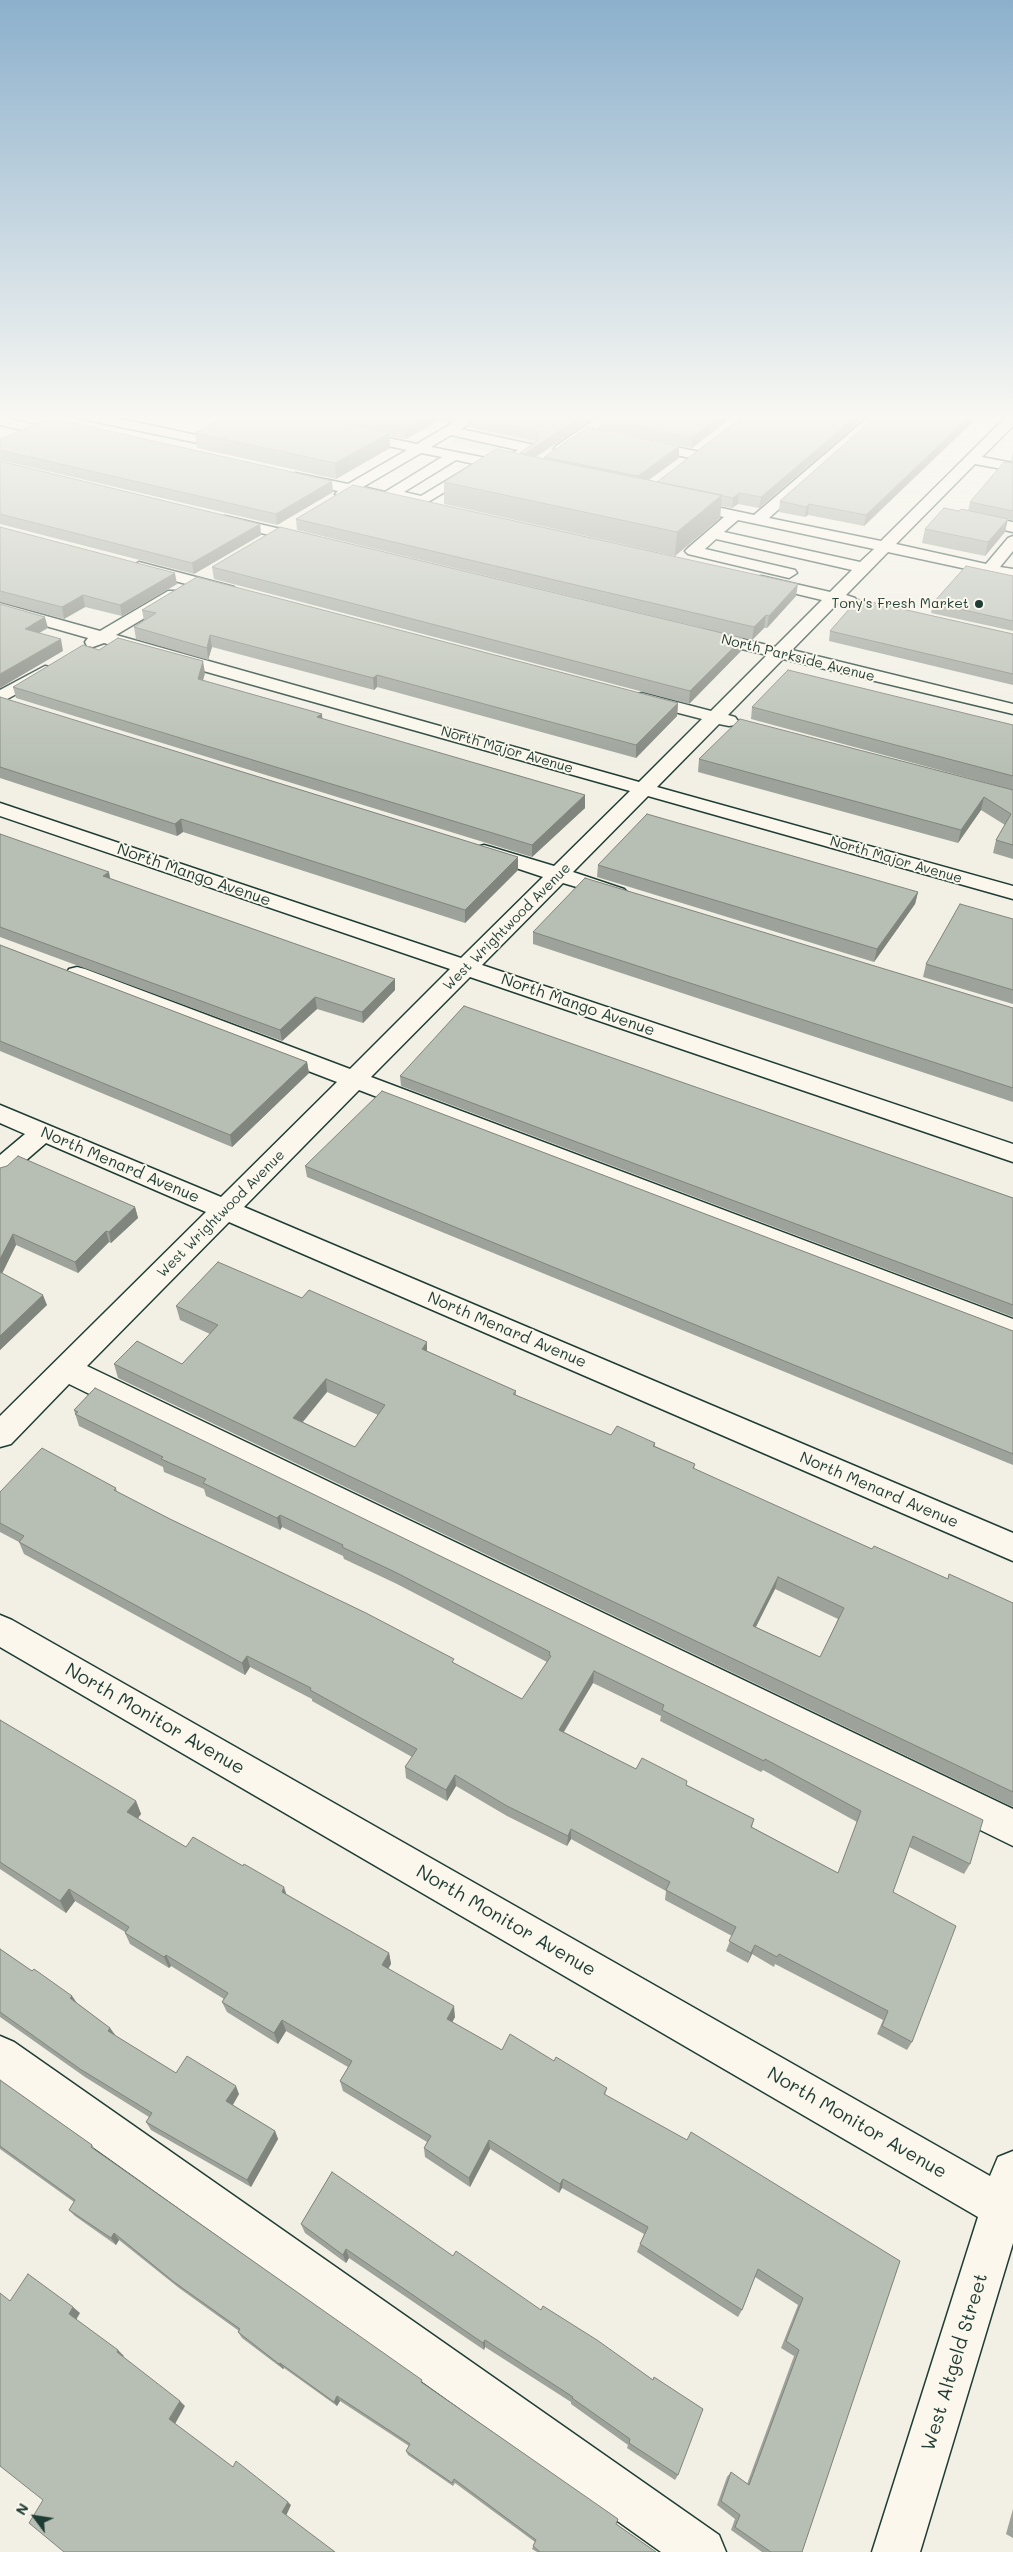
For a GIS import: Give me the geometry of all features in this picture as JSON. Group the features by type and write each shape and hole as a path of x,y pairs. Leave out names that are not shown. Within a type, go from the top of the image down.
{"street":[{"path":"262,542 278,532"},
{"path":"278,532 326,544"},
{"path":"815,532 1013,574"},
{"name":"West Wrightwood Avenue","path":"0,1435 901,532"},
{"path":"863,604 841,592 796,574 693,551 712,534 864,568"},
{"path":"990,569 1013,541"},
{"path":"796,574 813,557"},
{"path":"121,562 244,594"},
{"path":"690,565 841,592"},
{"path":"77,652 212,572"},
{"name":"North Major Avenue","path":"0,608 1013,893"},
{"name":"North Parkside Avenue","path":"693,632 1013,709"},
{"path":"6,702 60,662"},
{"path":"629,695 744,725"},
{"name":"North Mango Avenue","path":"0,809 1013,1153"},
{"path":"464,845 634,898"},
{"path":"56,966 1013,1330"},
{"name":"North Menard Avenue","path":"0,1113 1013,1547"},
{"path":"0,1169 44,1132"},
{"path":"66,1369 1013,1828"},
{"name":"North Monitor Avenue","path":"0,1630 1009,2197"},
{"path":"0,2056 702,2552"},
{"name":"West Altgeld Street","path":"896,2552 1009,2197"}],"building":[{"path":"0,532 19,532 175,573 120,605 83,595 62,607 0,591"},
{"path":"71,532 246,532 192,563"},
{"path":"271,532 301,532 743,638 690,691 212,567"},
{"path":"352,532 565,532 798,584 769,616 766,615 754,627"},
{"path":"940,532 997,532 988,542"},
{"name":"Tony's Fresh Market","path":"966,566 1013,576 1013,621 933,603"},
{"path":"197,577 678,703 636,745 377,675 373,678 210,635 207,648 134,627 156,613 142,610"},
{"path":"858,599 1013,634 1013,674 830,631"},
{"path":"0,604 45,617 25,629 61,639 0,674"},
{"path":"118,638 203,661 198,679 322,714 317,717 585,795 532,845 13,687 83,645 99,650"},
{"path":"788,670 1013,725 1013,776 752,707"},
{"path":"0,697 518,857 465,910 181,819 175,824 0,767"},
{"path":"740,719 1013,790 1013,845 996,840 1011,814 984,797 961,830 699,759"},
{"path":"647,814 918,892 877,949 598,865"},
{"path":"0,834 109,872 103,876 395,979 362,1012 315,997 280,1030 0,927"},
{"path":"585,878 1013,1008 1013,1088 533,932"},
{"path":"960,904 1013,919 1013,990 926,964"},
{"path":"0,945 307,1062 230,1135 0,1041"},
{"path":"464,1006 1013,1198 1013,1305 400,1076"},
{"path":"382,1091 1013,1331 1013,1454 305,1166"},
{"path":"18,1156 135,1207 109,1232 106,1231 75,1262 13,1234 0,1259 0,1168 7,1166"},
{"path":"218,1262 302,1298 309,1290 427,1342 422,1349 516,1391 513,1394 611,1435 617,1426 655,1443 653,1446 695,1464 693,1468 872,1549 874,1546 948,1579 949,1574 1013,1603 1013,1792 114,1364 137,1341 182,1364 218,1325 176,1306","holes":["326,1379 385,1405 355,1447 293,1418","778,1577 844,1608 820,1657 753,1626"]},
{"path":"0,1272 43,1295 0,1336"},
{"path":"95,1388 983,1820 970,1864 913,1836 893,1892 956,1926 912,2042 882,2026 888,2011 779,1954 777,1957 755,1945 751,1953 729,1941 736,1927 666,1890 670,1882 571,1829 568,1836 507,1806 455,1775 446,1790 405,1767 417,1749 310,1690 311,1688 247,1656 242,1663 19,1542 24,1536 0,1523 0,1492 42,1448 116,1488 114,1490 170,1519 366,1613 454,1659 452,1662 522,1699 551,1656 549,1655 550,1652 395,1572 342,1547 343,1545 280,1515 277,1518 203,1483 206,1479 161,1459 163,1457 75,1414 78,1412 74,1410","holes":["594,1671 664,1705 662,1710 764,1761 765,1759 861,1811 838,1873 751,1827 754,1819 686,1785 687,1781 642,1758 636,1769 559,1730"]},
{"path":"0,1720 136,1801 127,1812 186,1847 193,1837 243,1866 244,1864 284,1887 282,1892 389,1953 382,1965 454,2006 447,2019 502,2050 510,2034 554,2061 556,2057 607,2088 604,2094 687,2140 691,2132 900,2261 802,2552 771,2552 735,2527 740,2515 721,2501 731,2472 749,2485 799,2350 786,2341 803,2298 758,2269 742,2310 640,2244 648,2227 563,2179 560,2184 489,2140 469,2178 424,2148 431,2136 340,2081 352,2061 282,2020 274,2033 222,2002 228,1993 166,1955 164,1957 125,1933 129,1927 69,1889 60,1901 0,1862"},
{"path":"0,1949 32,1971 34,1969 72,1996 70,1998 110,2028 108,2031 176,2073 187,2056 236,2086 226,2101 275,2131 247,2180 146,2122 152,2113 80,2069 0,2012"},
{"path":"0,2080 92,2145 91,2147 422,2380 421,2382 618,2519 616,2524 656,2552 540,2552 533,2546 536,2540 454,2479 452,2483 406,2451 410,2444 337,2396 334,2402 279,2364 238,2332 240,2329 174,2282 114,2233 111,2238 69,2210 75,2200 0,2146"},
{"path":"332,2172 453,2256 456,2251 541,2310 543,2306 597,2340 653,2380 654,2377 703,2409 678,2475 629,2443 630,2439 573,2397 485,2340 483,2343 346,2249 343,2255 301,2224"},
{"path":"28,2274 73,2307 69,2314 118,2350 117,2352 180,2401 169,2419 233,2467 236,2461 288,2502 282,2512 335,2552 64,2552 29,2523 43,2500 0,2466 0,2293 10,2301"}],"place":[{"name":"Tony's Fresh Market","path":"979,604"}]}
